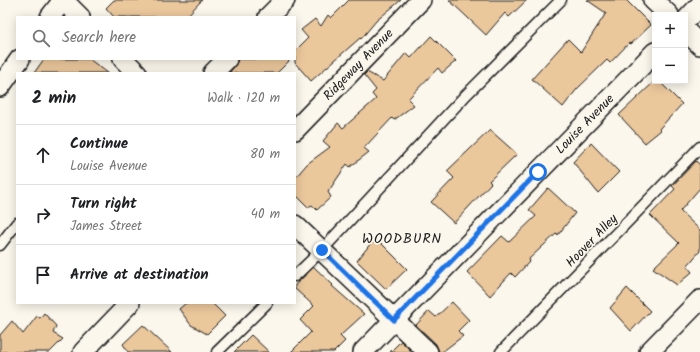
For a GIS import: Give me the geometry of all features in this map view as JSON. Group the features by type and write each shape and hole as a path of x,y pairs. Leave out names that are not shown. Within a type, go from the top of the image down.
{"street":[{"path":"51,16 63,0 79,16"},
{"path":"269,16 285,0"},
{"name":"Ridgeway Avenue","path":"296,129 421,0"},
{"path":"652,0 666,12"},
{"path":"688,18 700,5"},
{"path":"688,33 700,45"},
{"name":"Louise Avenue","path":"363,352 652,55"},
{"path":"0,87 19,60"},
{"path":"214,72 226,60"},
{"path":"296,226 428,352"},
{"path":"649,352 700,300"},
{"path":"83,352 129,304"}],"lane":[{"path":"296,275 322,250 464,96 561,0"},
{"name":"Hoover Alley","path":"501,352 700,147"},
{"path":"0,245 16,223"},
{"path":"217,352 266,304"}],"building":[{"path":"114,0 202,0 187,16 113,16 106,8"},
{"path":"349,0 401,0 376,21 361,39 360,38 311,81 295,63 296,50 308,38 301,30 315,19 321,26 328,15 331,18"},
{"path":"449,0 527,0 509,17 505,13 486,35"},
{"path":"587,0 626,0 651,25 631,44 629,43 610,63 607,60 577,89 563,107 532,79 568,39 581,52 606,13"},
{"path":"431,36 456,61 442,73 438,68 408,99 414,105 394,120 392,118 364,148 369,152 350,167 347,164 328,192 331,197 317,210 312,205 308,207 296,195 296,177 307,164 330,147 323,141 338,123 343,128 376,99 372,94 376,90 364,75 367,72 383,81 406,53 411,58"},
{"path":"43,60 90,60 107,72 35,72"},
{"path":"238,60 290,60 278,72 230,72"},
{"path":"652,84 662,84 682,104 659,129 661,130 645,143 619,115"},
{"path":"490,130 517,154 489,181 491,183 454,223 431,202 454,178 447,171"},
{"path":"591,143 619,172 598,193 573,162"},
{"path":"696,161 700,165 700,188 680,211 700,230 700,251 687,266 692,272 677,285 653,268 679,243 650,215 675,189 672,186"},
{"path":"548,188 575,213 558,235 557,233 529,259 530,261 515,277 511,273 490,296 467,272 502,236 509,242 536,216 529,210"},
{"path":"379,241 407,269 386,289 357,261 371,243"},
{"path":"314,267 333,285 332,286 364,314 340,336 345,341 334,352 291,352 311,332 300,320 314,306 296,290 296,284"},
{"path":"627,288 650,311 631,331 610,308"},
{"path":"452,302 469,320 458,331 463,336 442,352 439,352 436,344 416,325 429,311 436,317"},
{"path":"185,304 213,304 225,316 207,334 191,325 179,309"},
{"path":"44,313 56,326 53,333 63,339 50,352 0,352 0,335 12,321 23,334 37,316 40,318"},
{"path":"143,325 172,352 128,352 123,344"},
{"path":"251,335 269,352 234,352"},
{"path":"401,341 412,352 390,352"}],"district":[{"name":"WOODBURN","path":"402,239"}],"route":[{"path":"322,250 394,320 538,172"}]}
